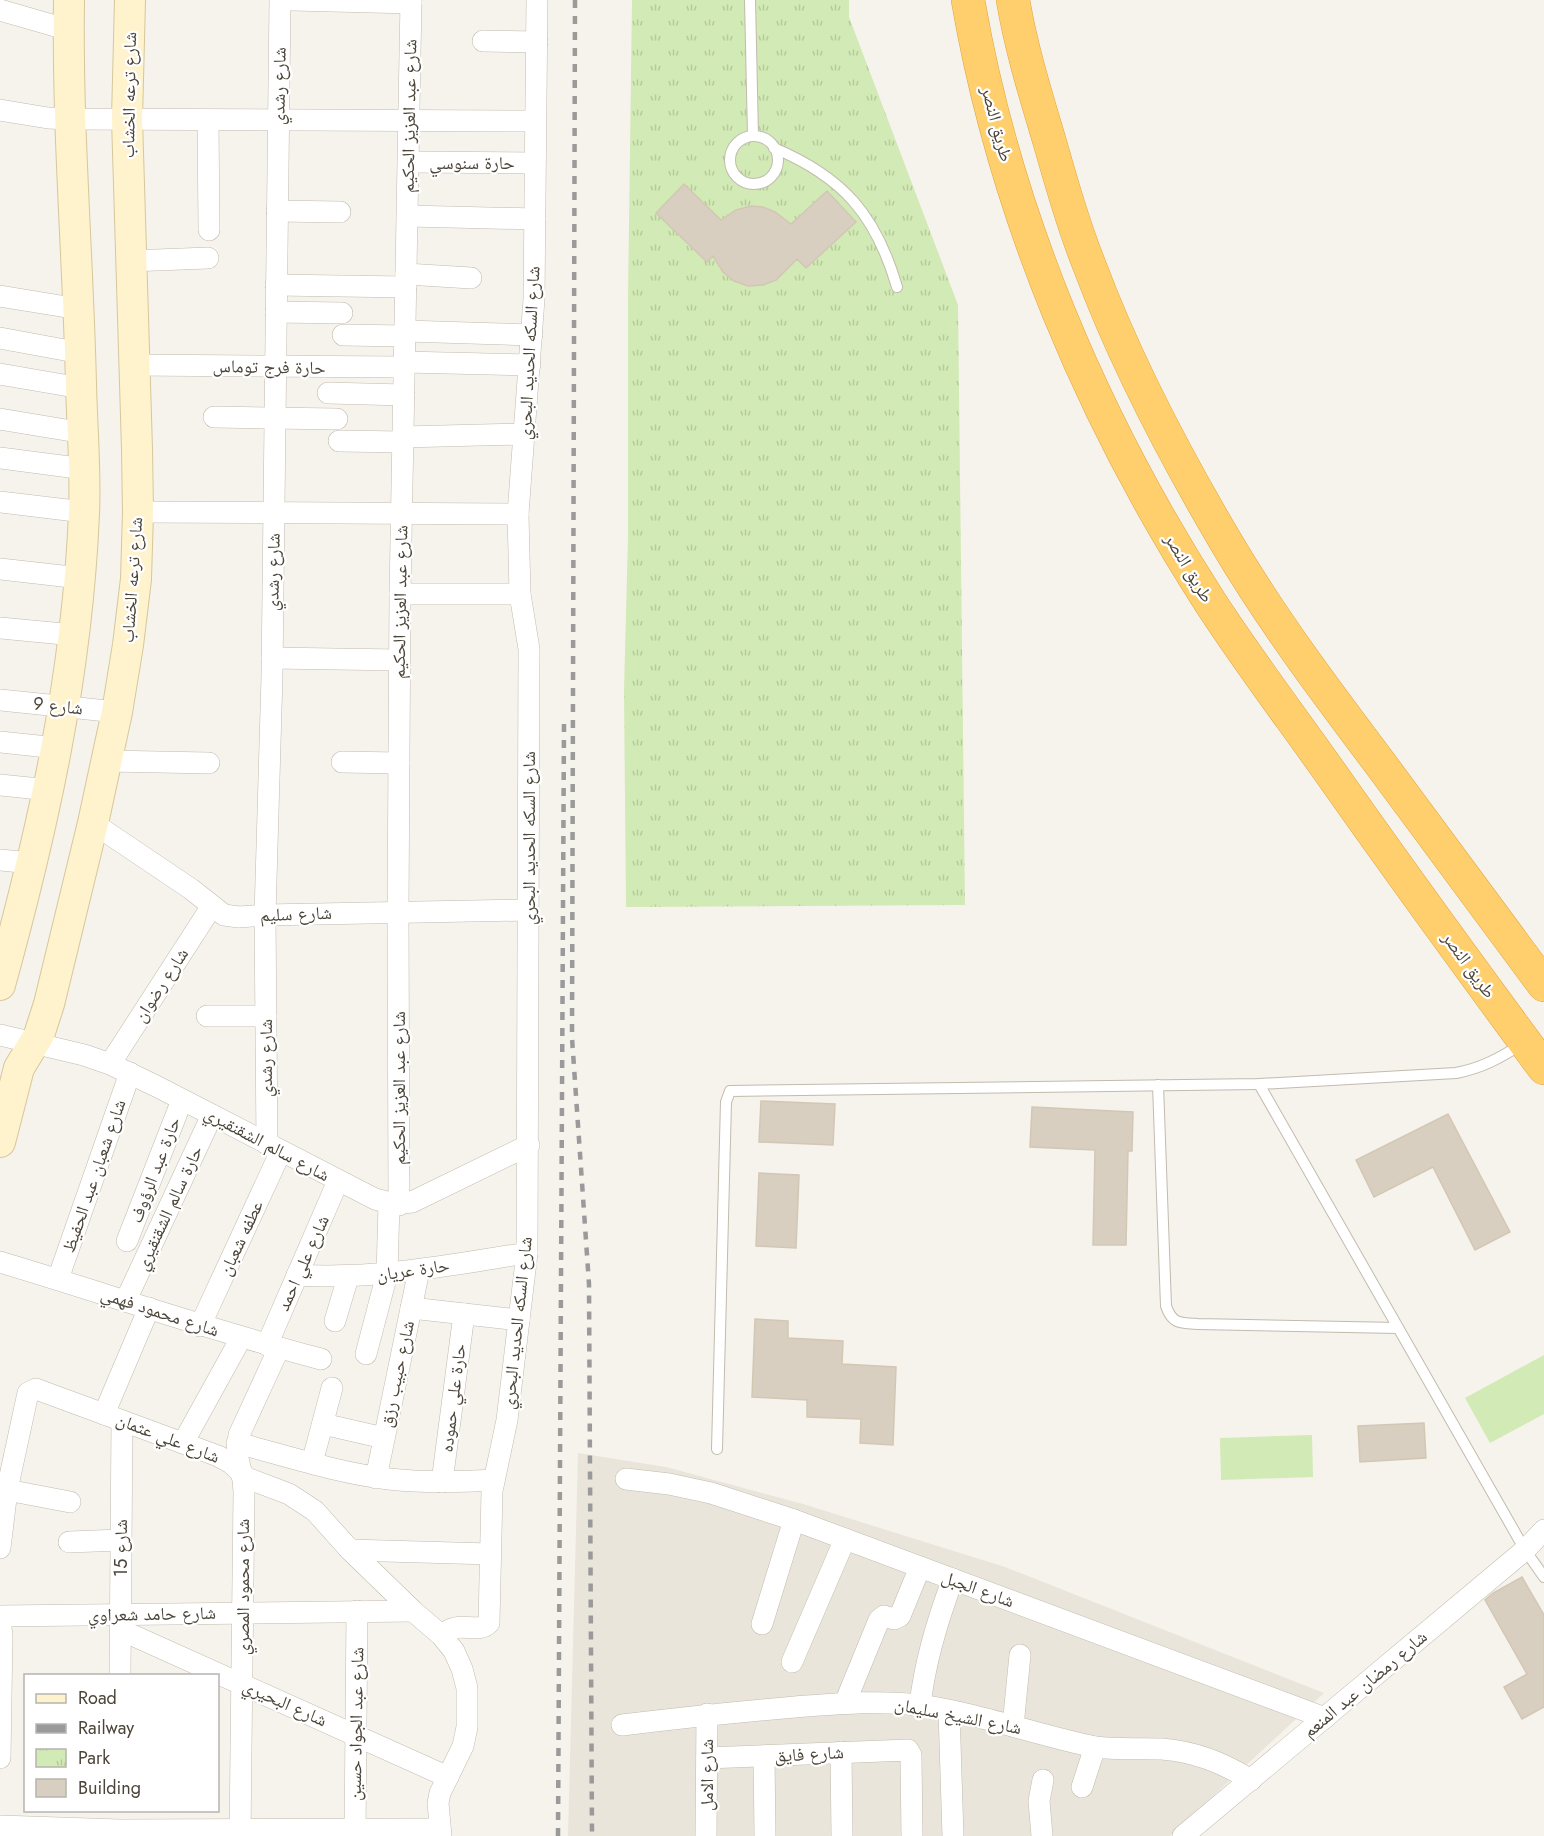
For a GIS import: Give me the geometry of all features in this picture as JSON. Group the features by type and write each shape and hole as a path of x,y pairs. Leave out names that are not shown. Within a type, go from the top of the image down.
{"highway":[{"name":"طريق النصر","path":"968,0 993,113 1045,278 1080,362 1119,444 1174,543 1254,668 1534,1036 1544,1068"},
{"path":"1013,0 1037,100 1089,267 1138,378 1188,477 1268,610 1312,673 1544,985"}],"street":[{"path":"0,985 5,945 32,863 49,790 65,707 80,578 85,469 71,119 69,0"},
{"name":"شارع ترعه الخشاب","path":"0,1142 20,1068 43,1025 93,823 117,712 136,579 138,512 127,119 130,0"},
{"name":"شارع رشدي","path":"274,1148 266,1016 265,915 272,658 280,0"},
{"path":"292,0 411,1"},
{"name":"شارع السكه الحديد البحري","path":"441,1635 454,1628 482,1628 488,1624 489,1620 491,1505 507,1420 527,1253 529,649 528,631 520,594 518,514 534,299 537,0"},
{"name":"شارع عبد العزيز الحكيم","path":"366,1354 387,1274 394,1204 401,514 411,1"},
{"path":"0,10 69,30"},
{"path":"483,41 537,42"},
{"path":"0,110 24,115 71,119 535,121"},
{"path":"208,120 209,230"},
{"name":"حارة سنوسي","path":"409,162 535,163"},
{"path":"277,211 340,212"},
{"path":"408,216 535,219"},
{"path":"130,261 208,258"},
{"path":"276,285 471,278"},
{"path":"0,296 79,309"},
{"path":"276,312 342,313"},
{"path":"344,335 532,335"},
{"path":"0,338 81,353"},
{"name":"حارة فرج توماس","path":"134,365 275,367 530,365"},
{"path":"0,374 81,388"},
{"path":"328,393 404,395"},
{"path":"214,417 337,419"},
{"path":"0,419 84,433"},
{"path":"339,441 524,434"},
{"path":"0,458 85,469"},
{"path":"0,502 84,512"},
{"path":"138,512 518,514"},
{"path":"0,569 80,578"},
{"path":"400,594 520,594"},
{"path":"0,628 75,635"},
{"path":"272,658 399,660"},
{"name":"شارع 9","path":"0,700 117,712"},
{"path":"0,742 57,748"},
{"path":"107,761 209,763"},
{"path":"342,762 399,763"},
{"path":"0,785 49,790"},
{"name":"شارع سليم","path":"93,823 191,889 218,912 231,917 528,910"},
{"path":"0,860 32,863"},
{"name":"شارع رضوان","path":"110,1064 212,906"},
{"path":"207,1016 266,1016"},
{"name":"شارع سالم الشقنقيري","path":"0,1035 84,1055 110,1064 375,1200 394,1204"},
{"name":"شارع شعبان عبد الحفيظ","path":"58,1279 130,1073"},
{"name":"حارة عبد الرؤوف","path":"127,1241 182,1100"},
{"name":"حارة سالم الشقنقيري","path":"126,1300 212,1115"},
{"path":"394,1204 412,1202 529,1145"},
{"name":"عطفه شعبان","path":"200,1326 274,1148"},
{"name":"شارع علي احمد","path":"273,1346 297,1275 338,1181"},
{"name":"حارة عريان","path":"297,1275 348,1277 387,1274 527,1253"},
{"name":"شارع محمود فهمي","path":"0,1262 126,1300 200,1326 321,1359"},
{"name":"شارع حبيب رزق","path":"376,1478 419,1269"},
{"path":"334,1321 348,1277"},
{"path":"113,1417 148,1308"},
{"path":"411,1308 519,1320"},
{"name":"حارة علي حموده","path":"442,1482 464,1314"},
{"path":"183,1443 241,1338"},
{"name":"شارع محمود المصري","path":"240,1833 244,1492 237,1443 273,1346"},
{"path":"312,1463 332,1388"},
{"name":"شارع علي عثمان","path":"7,1490 28,1393 32,1390 40,1390 223,1458 247,1478 282,1491 302,1502 326,1522 350,1550 441,1635 454,1651 462,1669 467,1688 467,1727 463,1746 443,1785 438,1803 440,1833"},
{"name":"شارع 15","path":"113,1417 121,1540 120,1674"},
{"path":"323,1424 384,1438"},
{"path":"237,1443 376,1478 442,1482 494,1480"},
{"name":"شارع الجبل","path":"626,1479 669,1484 711,1493 794,1520 1325,1718"},
{"path":"0,1548 7,1490 70,1502"},
{"path":"762,1624 794,1520"},
{"name":"شارع رمضان عبد المنعم","path":"1183,1836 1525,1550 1544,1530"},
{"path":"792,1662 845,1539"},
{"path":"69,1542 121,1540"},
{"path":"350,1550 490,1554"},
{"path":"844,1703 879,1620 884,1616 894,1619 900,1616 920,1567"},
{"path":"920,1706 927,1656 953,1579"},
{"name":"شارع عبد الجواد حسين","path":"355,1833 357,1611"},
{"name":"شارع حامد شعراوي","path":"0,1618 121,1622 242,1612 413,1611"},
{"path":"0,1618 2,1636 0,1758"},
{"name":"شارع البحيري","path":"121,1622 242,1684 448,1777"},
{"path":"1013,1726 1020,1655"},
{"name":"شارع الشيخ سليمان","path":"622,1725 707,1714 875,1702 949,1711 1095,1747 1159,1749 1194,1754 1225,1765 1251,1780"},
{"path":"949,1711 953,1836"},
{"name":"شارع الامل","path":"706,1836 707,1714"},
{"path":"1082,1787 1095,1747"},
{"name":"شارع فايق","path":"706,1758 904,1749 910,1752 912,1836"},
{"path":"841,1752 842,1836"},
{"path":"764,1756 765,1836"},
{"path":"1042,1836 1039,1801 1044,1780"},
{"path":"0,1826 120,1825 240,1833 440,1833"}],"lane":[{"path":"750,0 753,136"},
{"path":"774,147 778,158 776,169 770,178 759,184 748,184 738,178 731,169 730,158 734,147 742,139 753,136 765,139 774,147 800,158 823,173 857,205 878,235 897,287"},
{"path":"717,1449 726,1102 730,1091 1259,1084 1456,1073 1492,1062 1534,1036"},
{"path":"1259,1084 1525,1550 1544,1577"},
{"path":"1158,1085 1166,1306 1169,1317 1177,1321 1198,1324 1398,1328"}],"shaded area":[{"path":"578,1453 666,1467 803,1504 1005,1567 1324,1693 1170,1836 568,1836"}],"green space":[{"path":"632,0 849,0 849,17 958,305 965,905 626,907 624,691 628,536"},
{"path":"1544,1355 1544,1414 1490,1443 1465,1398"},
{"path":"1312,1435 1313,1477 1221,1480 1220,1438"}],"building":[{"path":"684,184 721,220 736,210 751,206 763,207 775,212 791,224 827,191 856,222 806,268 797,259 776,280 763,285 748,286 734,281 723,272 713,256 707,262 656,213"},
{"path":"761,1101 835,1104 833,1145 759,1142"},
{"path":"1032,1107 1133,1112 1132,1151 1128,1151 1126,1245 1093,1245 1095,1150 1030,1147"},
{"path":"1448,1114 1510,1232 1475,1250 1433,1167 1374,1197 1356,1160"},
{"path":"759,1173 799,1175 796,1248 756,1246"},
{"path":"755,1319 788,1321 788,1338 843,1341 842,1364 896,1367 893,1445 860,1443 861,1419 807,1417 807,1400 752,1397"},
{"path":"1424,1423 1426,1458 1360,1462 1358,1426"},
{"path":"1522,1577 1544,1615 1544,1707 1522,1719 1504,1687 1527,1674 1485,1600"}],"railway":[{"path":"575,0 572,1038 589,1284 592,1836"},
{"path":"558,1836 564,723"}]}
